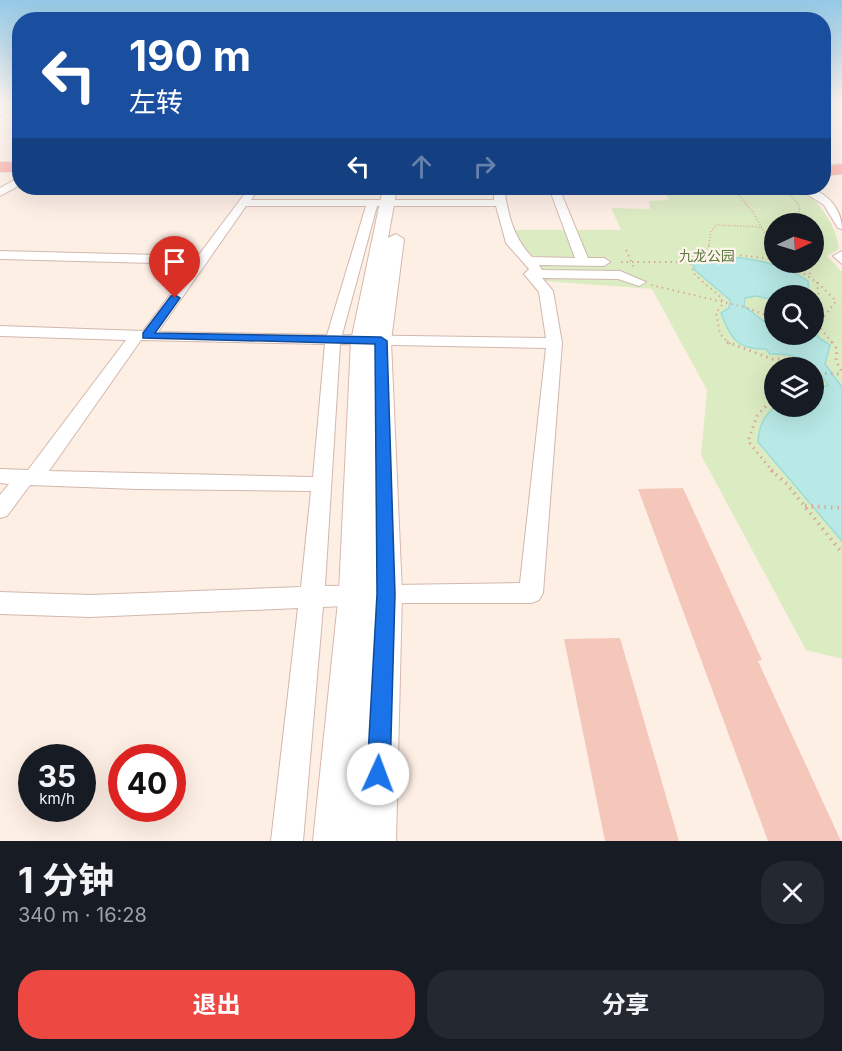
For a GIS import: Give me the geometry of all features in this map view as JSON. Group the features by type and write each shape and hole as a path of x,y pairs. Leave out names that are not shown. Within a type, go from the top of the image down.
{"street":[{"path":"0,510 142,336 249,195"},
{"path":"0,603 90,606 386,594 531,593 554,343 546,291 512,243 499,195"},
{"path":"557,195 583,261"},
{"path":"814,195 828,203 837,212 842,226"},
{"path":"244,203 391,197 500,203"},
{"path":"287,841 322,484 333,340 391,197"},
{"path":"334,841 355,596 371,341 391,197"},
{"path":"0,255 202,260"},
{"path":"842,255 839,256 842,260"},
{"path":"530,267 583,261 604,262"},
{"path":"530,267 620,275 639,282"},
{"path":"0,331 371,341 482,340 554,343"},
{"path":"371,341 386,594 375,841"},
{"path":"0,476 137,482 322,484"}],"path":[{"path":"738,195 764,231"},
{"path":"791,195 799,205 800,211 796,213"},
{"path":"708,252 711,231 717,225 762,227"},
{"path":"626,250 639,282 722,301 764,315"},
{"path":"764,258 708,252 695,254 688,258 688,262 690,271 714,290 722,301 716,313 717,324 727,343 766,357"},
{"path":"604,262 688,262"},
{"path":"803,273 820,285"},
{"path":"810,273 811,278"},
{"path":"824,289 836,301 831,312 824,316"},
{"path":"824,333 837,349 836,361 842,373 824,374"},
{"path":"764,406 753,422 748,441 765,465 787,484 842,553"},
{"path":"805,506 842,508"}],"green space":[{"name":"九龙公园","path":"666,195 810,195 821,208 835,231 839,249 827,256 842,272 842,659 806,650 701,455 707,390 652,289 543,281 515,230 621,230 611,208 650,209 649,201 669,200"}],"water":[{"path":"702,255 757,260 764,262 764,273 794,273 808,281 808,285 764,285 764,298 756,296 745,298 744,306 764,321 764,345 824,345 824,341 830,345 825,364 842,387 842,541 758,442 759,431 765,417 824,417 824,387 828,385 824,379 824,357 770,354 766,349 748,347 736,341 721,313 729,308 730,300 695,270 691,260"}],"building":[{"path":"683,488 762,660 758,661 841,841 768,841 638,489"},
{"path":"620,638 679,841 605,841 564,639"}],"route":[{"path":"175,298 147,336 381,341 386,594 378,774"}]}
